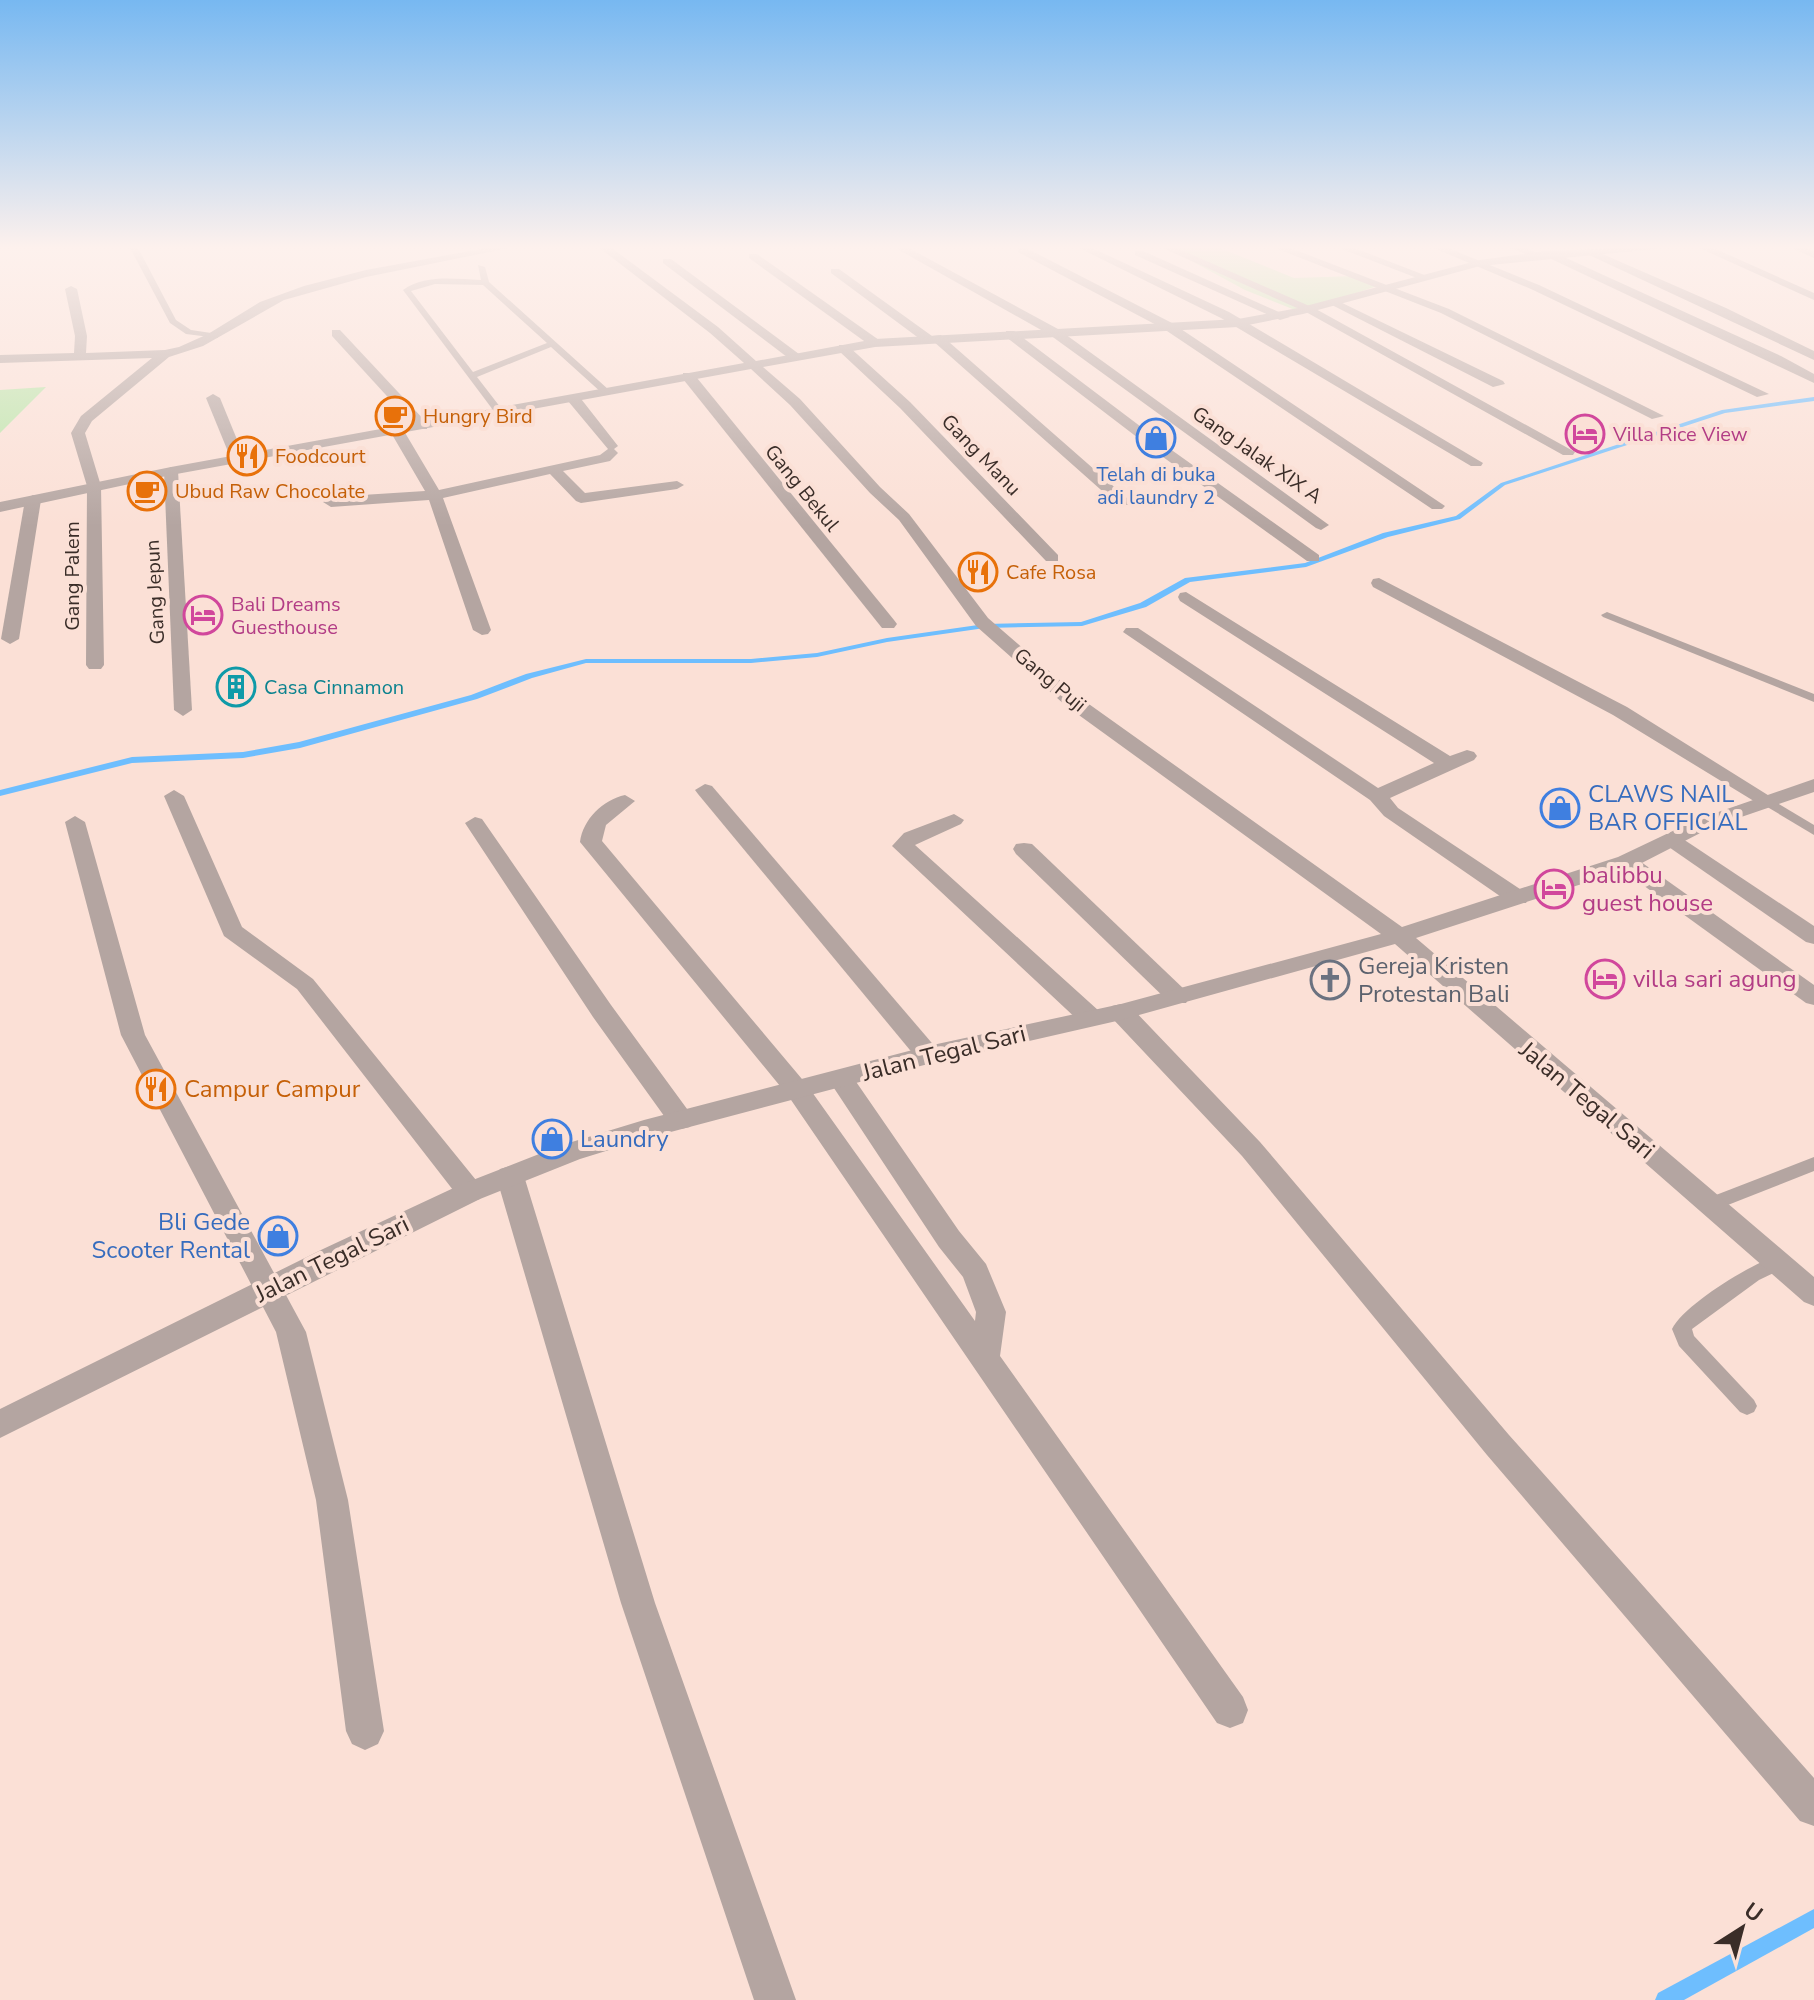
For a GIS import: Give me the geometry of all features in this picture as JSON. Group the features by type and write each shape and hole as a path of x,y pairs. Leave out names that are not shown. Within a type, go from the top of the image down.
{"street":[{"path":"80,357 81,339"},
{"path":"0,359 165,354 210,339"},
{"path":"342,339 422,426"},
{"name":"Gang Puji","path":"724,339 756,364 795,402 875,490 904,517 982,622 1085,710 1399,936"},
{"path":"771,339 795,357"},
{"path":"870,339 875,343"},
{"path":"0,507 171,471 688,376 843,348 918,339"},
{"path":"935,339 1123,502"},
{"path":"1017,339 1168,454 1313,558"},
{"name":"Gang Jalak XIX A","path":"1064,339 1321,525"},
{"path":"1188,339 1437,506"},
{"path":"1266,339 1476,463"},
{"path":"1363,339 1568,452"},
{"path":"1409,339 1498,384"},
{"path":"1502,339 1657,416"},
{"path":"1644,339 1762,394"},
{"path":"1733,339 1814,379"},
{"path":"1781,339 1814,356"},
{"name":"Gang Manu","path":"843,348 905,405 1052,558"},
{"name":"Gang Palem","path":"95,665 94,486 78,433 86,419 165,354"},
{"name":"Gang Bekul","path":"688,376 888,624"},
{"path":"213,398 238,459"},
{"path":"331,502 435,495 553,469 609,452 573,398"},
{"path":"397,431 435,495 482,630"},
{"path":"553,469 575,496 581,498 677,485"},
{"name":"Gang Jepun","path":"171,471 183,710"},
{"path":"10,639 33,500"},
{"path":"1379,583 1620,711 1769,802"},
{"path":"1186,597 1458,760 1377,796"},
{"path":"1132,632 1377,796 1391,812 1518,898"},
{"path":"1399,936 1626,862 1670,839 1814,785"},
{"path":"705,790 928,1055"},
{"path":"174,796 232,931 305,984 470,1192"},
{"path":"625,801 599,818 591,828 591,842 798,1091 1230,1710"},
{"path":"954,820 911,837 903,846 1090,1017"},
{"path":"75,822 133,1035 291,1332 332,1500 365,1731"},
{"path":"475,823 602,1011 681,1120"},
{"path":"1670,839 1814,937"},
{"path":"1024,849 1178,997"},
{"path":"1626,862 1814,997"},
{"name":"Jalan Tegal Sari","path":"0,1424 470,1192 571,1152 928,1055 1121,1012 1399,936 1814,1294"},
{"path":"1121,1012 1251,1149 1498,1445 1814,1807"},
{"path":"841,1079 949,1239 976,1272 991,1312 985,1355"},
{"path":"510,1176 638,1603 775,2000"}],"lane":[{"path":"444,339 499,412"},
{"path":"546,339 606,392"},
{"path":"472,376 551,344"},
{"path":"1607,615 1814,698"},
{"path":"1769,802 1814,831"},
{"path":"1710,1205 1814,1164"},
{"path":"1747,1406 1686,1340 1682,1329 1686,1322 1752,1275 1777,1263"}],"green space":[{"path":"46,387 0,433 0,390"}],"waterway":[{"path":"0,793 132,760 243,755 300,745 474,697 529,676 586,661 751,661 817,655 887,640 985,626 1082,624 1143,605 1188,580 1306,565 1386,535 1458,518 1503,484 1724,411 1814,399"},
{"path":"1665,2000 1814,1918"}],"place":[{"name":"Hungry Bird","path":"395,416"},
{"name":"Villa Rice View","path":"1585,434"},
{"name":"Telah di buka adi laundry 2","path":"1156,438"},
{"name":"Foodcourt","path":"247,456"},
{"name":"Ubud Raw Chocolate","path":"147,491"},
{"name":"Cafe Rosa","path":"978,572"},
{"name":"Bali Dreams Guesthouse","path":"203,615"},
{"name":"Casa Cinnamon","path":"236,687"},
{"name":"CLAWS NAIL BAR OFFICIAL","path":"1560,808"},
{"name":"balibbu guest house","path":"1554,889"},
{"name":"villa sari agung","path":"1605,979"},
{"name":"Gereja Kristen Protestan Bali","path":"1330,980"},
{"name":"Campur Campur","path":"156,1089"},
{"name":"Laundry","path":"552,1139"},
{"name":"Bli Gede Scooter Rental","path":"278,1236"}]}
